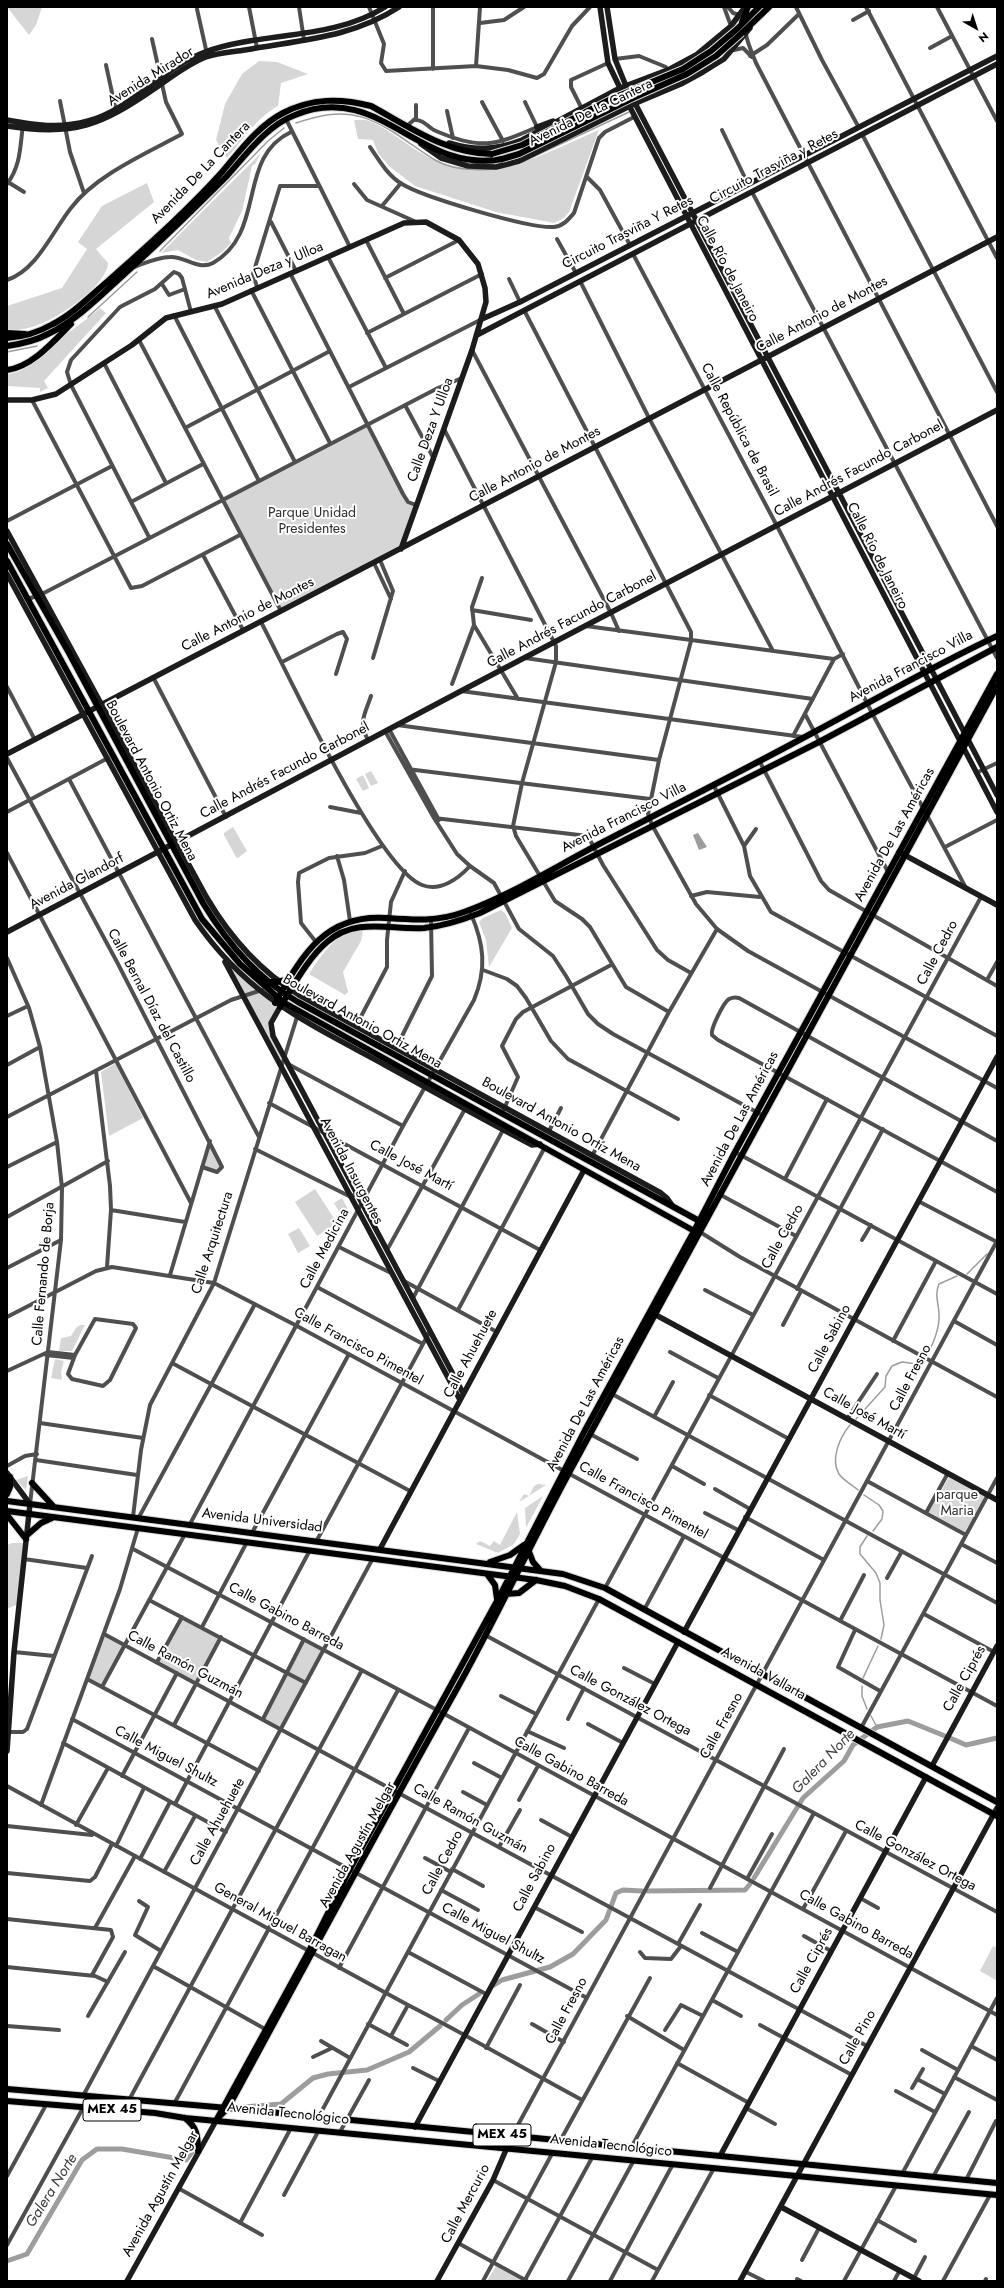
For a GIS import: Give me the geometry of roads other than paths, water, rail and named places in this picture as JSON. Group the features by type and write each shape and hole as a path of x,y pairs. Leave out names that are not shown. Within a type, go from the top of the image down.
{"main road":[{"path":"740,29 748,7"},
{"name":"Avenida De La Cantera","path":"7,346 44,336 79,315 199,204 263,137 286,119 303,112 324,107 339,106 373,115 446,155 463,160 486,161 502,159 519,154 633,98 687,74 716,56 759,7"},
{"name":"Avenida De La Cantera","path":"7,338 27,335 53,324 70,313 129,262 196,198 261,128 275,117 298,106 321,101 358,102 371,106 432,139 463,151 492,154 522,145 611,99 683,69 711,51 758,17 769,7"},
{"path":"356,110 358,102"},
{"path":"7,370 18,368 27,363 79,315"},
{"path":"7,333 27,335"},
{"name":"Boulevard Antonio Ortiz Mena","path":"7,544 40,595 219,929 242,956 268,982 274,987 282,986 289,993 591,1158 702,1222"},
{"name":"Boulevard Antonio Ortiz Mena","path":"7,561 9,574 28,599 61,666 132,795 165,849 210,930 232,957 279,1002 427,1085 543,1145 679,1224 697,1232"},
{"name":"Avenida Francisco Villa","path":"542,878 594,846 714,786 997,636"},
{"name":"Avenida Francisco Villa","path":"279,1002 289,993 316,954 335,936 346,930 360,926 432,927 470,913 597,853 819,742 995,648"},
{"name":"Avenida De Las Américas","path":"869,914 888,872 902,854 924,808 997,674"},
{"name":"Avenida De Las Américas","path":"566,1472 590,1434 656,1315 702,1222 759,1113 846,954 902,854 927,814 997,686"},
{"name":"Avenida Francisco Villa","path":"282,986 290,979 316,942 334,928 350,921 372,918 431,920 470,913"},
{"path":"268,982 282,986 279,1002"},
{"path":"679,1224 684,1219 684,1212"},
{"name":"Avenida De Las Américas","path":"511,1578 566,1472 697,1232"},
{"path":"7,1494 10,1487 8,1475"},
{"path":"32,1481 54,1507"},
{"name":"Avenida Universidad","path":"7,1500 516,1567"},
{"name":"Avenida Universidad","path":"7,1511 372,1558 511,1578"},
{"path":"7,1515 26,1538 41,1524 53,1517"},
{"path":"485,1563 510,1555 527,1546 533,1562 540,1570"},
{"name":"Avenida Vallarta","path":"516,1567 563,1574 605,1588 997,1802"},
{"path":"487,1574 495,1585 497,1601"},
{"name":"Avenida Vallarta","path":"511,1578 536,1580 565,1586 599,1599 995,1815"},
{"name":"Avenida Agustín Melgar","path":"440,1712 485,1634 506,1594 511,1578"},
{"name":"Avenida Agustín Melgar","path":"216,2120 234,2098 352,1871 440,1712 497,1601 511,1578"},
{"path":"506,1594 519,1593 536,1580"},
{"name":"Avenida Agustín Melgar","path":"225,2108 265,2029 311,1952"},
{"name":"Avenida Tecnológico","path":"7,2089 83,2097 225,2108 997,2183"},
{"path":"234,2098 241,2110"},
{"name":"Avenida Tecnológico","path":"7,2101 155,2113 185,2118 553,2152 997,2196"},
{"path":"185,2118 197,2132 198,2151"}],"street":[{"path":"249,7 256,48"},
{"path":"298,7 304,40"},
{"path":"369,7 374,14 384,44 381,63 384,69 476,66 508,70 533,78 541,77 572,26 590,7"},
{"name":"Avenida Mirador","path":"7,126 65,128 90,125 116,111 161,81 207,54 255,41 340,27 374,14 385,7"},
{"name":"Avenida Mirador","path":"207,54 256,48 341,33 376,21 399,7"},
{"path":"433,7 433,68"},
{"path":"476,66 480,7"},
{"path":"480,23 504,20 524,7"},
{"name":"Calle Río de Janeiro","path":"600,7 608,63 623,87 636,103 997,795"},
{"name":"Calle Río de Janeiro","path":"607,7 615,59 629,106 997,812"},
{"path":"724,7 748,42 752,56 997,526"},
{"path":"728,7 733,13 740,15"},
{"name":"Avenida De La Cantera","path":"415,138 429,150 454,162 468,166 496,167 530,157 629,106 665,91 713,67 732,51 740,29 740,15 745,7"},
{"path":"796,7 858,126"},
{"path":"937,7 997,121"},
{"path":"196,9 207,54"},
{"path":"853,20 868,9 997,258"},
{"path":"752,56 767,45 800,14"},
{"name":"Avenida De La Cantera","path":"432,139 469,148 496,148 522,140 623,87 652,76 698,54 740,29"},
{"path":"930,48 952,36"},
{"path":"7,280 21,274 32,264 84,192 104,178 182,134 166,102 152,39"},
{"path":"732,51 740,47 752,56"},
{"path":"615,59 640,56 666,67"},
{"name":"Circuito Trasviña Y Retes","path":"482,319 520,302 914,97 997,56"},
{"path":"582,109 571,87 571,80 608,63"},
{"name":"Circuito Trasviña y Retes","path":"477,335 997,64"},
{"path":"106,65 116,111"},
{"path":"652,76 646,83 647,88 656,91 665,91"},
{"path":"597,100 603,101 608,106 608,113 604,119"},
{"path":"60,101 73,162 84,192"},
{"path":"482,102 503,141"},
{"path":"525,102 537,127"},
{"path":"408,125 414,120 418,112 416,105"},
{"path":"447,111 453,138"},
{"path":"370,147 389,174 414,190 500,217 551,227 562,225 574,213 601,135 634,116"},
{"path":"414,120 420,120 433,130 453,138 478,144 503,141 537,127 565,118"},
{"path":"286,119 291,132 350,247"},
{"name":"Avenida Mirador","path":"7,120 23,126"},
{"path":"23,126 21,150 17,166 7,182 24,192"},
{"path":"722,130 748,184"},
{"path":"132,267 170,257 200,266 207,266 222,256 232,246 243,229 264,155 275,143 291,132"},
{"path":"862,134 997,392"},
{"path":"587,177 600,190 630,245"},
{"path":"382,206 401,183"},
{"path":"349,387 482,319 486,302 482,274 472,255 459,240 436,226 426,222 414,221 367,200 354,184"},
{"path":"257,287 253,274 281,186 319,186"},
{"path":"752,192 987,641 995,648 997,658"},
{"path":"271,221 296,271"},
{"name":"Avenida Deza y Ulloa","path":"7,400 32,400 56,394 139,340 162,320 173,315 215,307 257,287 414,221"},
{"name":"Calle Antonio de Montes","path":"87,713 153,677 997,237"},
{"path":"557,239 576,273"},
{"path":"366,240 404,314"},
{"path":"385,278 459,240"},
{"name":"Calle República de Brasil","path":"633,254 777,526 867,704 966,888"},
{"path":"328,257 386,368"},
{"path":"149,537 71,385 67,372 71,360 120,307 151,292 173,273 177,272 182,278 191,312"},
{"path":"290,274 406,500 416,505"},
{"path":"367,333 482,274"},
{"path":"508,279 520,302"},
{"path":"580,281 649,418 773,651"},
{"path":"162,284 169,295 185,289"},
{"path":"251,290 330,443"},
{"path":"215,307 295,462"},
{"path":"524,310 690,629 691,641 659,760 650,799 649,819 691,896 717,929 748,951 997,1088"},
{"path":"173,315 259,481"},
{"name":"Calle Deza Y Ulloa","path":"401,549 434,459 482,319"},
{"path":"139,340 240,535 282,611"},
{"path":"472,350 540,476 611,612 619,631"},
{"path":"185,428 330,351"},
{"path":"104,363 166,483"},
{"path":"28,599 40,595 367,424 462,378"},
{"path":"32,400 130,587 135,588 142,586 240,535"},
{"path":"405,405 434,459"},
{"name":"Calle Andrés Facundo Carbonel","path":"159,852 396,725 997,410"},
{"path":"444,429 555,642 556,662 522,783 513,826 519,841 558,904 582,919 590,927 623,984 631,992 669,1012"},
{"path":"131,502 203,464"},
{"path":"7,521 112,466"},
{"path":"7,531 40,595"},
{"path":"203,555 243,630"},
{"path":"373,658 391,601 393,588 380,560"},
{"path":"374,563 388,589 391,601"},
{"path":"9,574 61,666"},
{"path":"482,578 472,610 474,624 518,699"},
{"path":"472,610 531,620"},
{"path":"261,622 361,813 382,846 405,871 420,884 432,886 455,881 470,866"},
{"path":"452,684 474,624"},
{"path":"585,626 834,659"},
{"path":"282,662 337,634 344,632 347,636 347,643 336,674"},
{"path":"793,736 834,659 843,654"},
{"path":"525,658 813,699"},
{"path":"153,677 226,817"},
{"path":"7,687 35,740"},
{"path":"461,691 805,737"},
{"path":"368,740 362,729 362,723 371,696"},
{"path":"7,754 87,713 108,758 132,795 159,852 195,920 221,954 259,991 279,1002 297,1018 427,1085 465,1109 503,1130 532,1145 543,1145 458,1310"},
{"path":"805,714 888,872"},
{"path":"396,725 659,760"},
{"path":"387,730 407,769 436,818"},
{"path":"387,730 412,770 439,824 457,854 470,866 491,880 503,898 521,932 553,956 584,1007 598,1024 759,1113"},
{"name":"Calle Bernal Díaz del Castillo","path":"7,758 117,962 221,1162 221,1169 216,1172 202,1168"},
{"path":"7,812 108,758"},
{"path":"760,762 821,881 833,894 997,986"},
{"path":"976,773 997,763"},
{"path":"407,769 650,799"},
{"path":"69,779 259,1137"},
{"path":"714,786 744,846 748,870 760,897 774,915 926,999 997,1036"},
{"path":"330,807 361,813"},
{"path":"436,818 586,835 591,838 597,853 657,950 668,960 691,973"},
{"path":"945,847 997,820"},
{"path":"744,846 756,829"},
{"path":"174,844 228,929 251,957 282,986"},
{"path":"316,942 301,923 298,876 302,871 313,865 337,856 365,853 382,846"},
{"name":"Avenida Glandorf","path":"7,932 159,852"},
{"path":"7,853 191,1203"},
{"path":"902,854 997,906"},
{"path":"337,856 344,880 350,921"},
{"path":"356,1026 386,972 388,963 388,926 392,897 405,871"},
{"path":"691,896 707,892 760,897"},
{"name":"Calle Cedro","path":"605,1588 981,897"},
{"name":"Calle Medicina","path":"190,1524 359,1211 403,1126 474,1000 483,970 482,944 470,913"},
{"path":"396,1048 431,981 433,965 431,920"},
{"path":"591,1158 669,1012 717,929"},
{"name":"Avenida Insurgentes","path":"221,954 460,1400"},
{"name":"Calle Fernando de Borja","path":"7,958 28,1006 40,1047 50,1094 62,1188 61,1240 30,1504"},
{"path":"987,980 997,962"},
{"path":"504,1110 518,1077 517,1071 503,1051 502,1042 516,1019 532,1007 611,965"},
{"path":"483,970 512,982 522,992 551,1041 568,1059 678,1119"},
{"path":"7,1117 156,1038 243,995 274,987"},
{"path":"289,993 356,1026 396,1048 434,1072"},
{"path":"997,1141 739,998 733,997 727,1001 712,1029 712,1035 997,1192"},
{"name":"Avenida Insurgentes","path":"279,1002 271,1027 284,1057 464,1393"},
{"path":"7,1016 28,1006"},
{"name":"Calle Arquitectura","path":"136,1517 137,1475 150,1405 214,1284 297,1018"},
{"path":"7,1065 40,1047"},
{"name":"Calle Sabino","path":"684,1632 738,1530 768,1478 997,1057"},
{"path":"288,1064 403,1126"},
{"path":"7,1317 107,1267 111,1210 108,1161 96,1071"},
{"path":"785,1179 827,1099"},
{"name":"Calle José Martí","path":"270,1103 540,1250"},
{"path":"549,1131 562,1108"},
{"path":"387,1250 465,1109"},
{"name":"Boulevard Antonio Ortíz Mena","path":"504,1110 549,1131 591,1158"},
{"path":"783,1325 799,1290 884,1129"},
{"path":"413,1298 503,1130"},
{"path":"170,1275 210,1141"},
{"path":"7,1167 57,1142"},
{"path":"255,1149 351,1196 357,1194"},
{"path":"738,1154 997,1294"},
{"path":"7,1217 62,1188 108,1161"},
{"name":"Calle Ahuehuete","path":"380,1549 584,1170"},
{"path":"717,1193 796,1236"},
{"path":"918,1201 997,1242"},
{"path":"111,1210 185,1222"},
{"path":"862,1240 871,1225"},
{"path":"697,1232 853,1320 997,1398"},
{"path":"7,1268 61,1240"},
{"name":"Calle Fresno","path":"512,2136 564,2042 715,1759 890,1442 997,1242"},
{"path":"339,1247 393,1274"},
{"path":"893,1341 936,1261"},
{"name":"Calle Francisco Pimentel","path":"107,1267 170,1275 214,1284 255,1304 997,1706"},
{"path":"403,1280 497,1332"},
{"path":"317,1287 423,1344"},
{"path":"705,1290 753,1315"},
{"path":"136,1517 212,1384 255,1304"},
{"name":"Calle José Martí","path":"656,1315 997,1500"},
{"path":"96,1319 133,1324 136,1327 107,1384 101,1386 71,1378 68,1372 74,1357 96,1319"},
{"path":"954,1322 997,1345"},
{"path":"317,1540 430,1331"},
{"path":"670,1352 718,1378"},
{"path":"7,1371 40,1355 48,1354 74,1357"},
{"path":"253,1532 349,1354"},
{"path":"172,1363 410,1491"},
{"path":"847,1419 877,1374"},
{"path":"654,1417 673,1382"},
{"path":"612,1394 997,1603"},
{"path":"709,1395 789,1439"},
{"path":"40,1423 143,1438"},
{"path":"590,1434 637,1459"},
{"path":"7,1466 25,1456 37,1454"},
{"path":"36,1460 137,1475"},
{"path":"672,1466 704,1484"},
{"path":"926,1513 948,1473"},
{"path":"7,1751 14,1652 30,1504 8,1475"},
{"path":"862,1729 880,1691 924,1614 997,1478"},
{"path":"868,1480 966,1535"},
{"path":"715,1489 750,1509"},
{"path":"705,1513 738,1530"},
{"path":"746,1517 824,1560"},
{"path":"41,1805 104,1634 133,1549 138,1528"},
{"path":"102,1687 185,1534"},
{"path":"644,1610 684,1536"},
{"path":"202,1627 247,1542"},
{"path":"961,1544 997,1563"},
{"name":"Calle Gabino Barreda","path":"133,1549 304,1640 324,1649 997,2015"},
{"path":"174,1804 310,1550"},
{"path":"887,1578 902,1551"},
{"path":"9,1732 23,1732 27,1729 92,1556"},
{"name":"Calle Ahuehuete","path":"83,2097 282,1729 372,1558"},
{"path":"24,1559 87,1568"},
{"path":"840,1621 864,1575"},
{"name":"Calle Cedro","path":"318,2118 599,1599"},
{"path":"149,1600 306,1682"},
{"path":"924,1614 994,1652"},
{"path":"156,1662 182,1617"},
{"path":"855,1630 839,1662 838,1668 880,1691"},
{"name":"Calle Ramón Guzmán","path":"104,1634 867,2046"},
{"name":"Calle González Ortega","path":"485,1634 997,1912"},
{"path":"174,1725 221,1637"},
{"path":"263,1719 304,1640"},
{"name":"Calle Sabino","path":"415,2127 678,1642"},
{"name":"Calle Ciprés","path":"932,1766 997,1646"},
{"path":"14,1652 54,1656"},
{"path":"624,1668 654,1684"},
{"path":"129,2100 362,1670"},
{"path":"122,1776 177,1673"},
{"path":"87,1679 259,1771"},
{"path":"568,1720 584,1688"},
{"path":"174,2104 398,1690"},
{"path":"501,1696 536,1714"},
{"path":"7,1706 10,1699"},
{"name":"Calle Miguel Shultz","path":"72,1719 587,1998"},
{"path":"588,1724 623,1743"},
{"path":"339,1968 469,1728"},
{"path":"527,1731 564,1748"},
{"path":"63,1743 226,1832"},
{"path":"710,1888 784,1749"},
{"path":"474,1763 502,1778"},
{"path":"519,1800 538,1766"},
{"path":"76,1825 108,1768"},
{"name":"Calle Ciprés","path":"720,2156 926,1777"},
{"name":"General Miguel Barragan","path":"7,1786 385,1993 465,2034 486,2048 582,2100"},
{"path":"7,1873 90,1880 95,1877 114,1845 144,1788"},
{"path":"463,1792 487,1805"},
{"path":"140,1859 170,1802"},
{"name":"Calle Pino","path":"740,2281 910,1967 995,1815 997,1808"},
{"path":"499,1847 520,1810"},
{"path":"631,2148 814,1813"},
{"path":"164,1872 195,1816"},
{"path":"541,1820 572,1837"},
{"path":"7,1826 96,1836"},
{"path":"803,1909 846,1831"},
{"path":"747,1879 772,1834"},
{"path":"95,1928 135,1856"},
{"path":"425,1858 483,1886"},
{"path":"441,1890 478,1910"},
{"path":"860,1898 878,1908"},
{"path":"139,1901 148,1907 135,1932 136,1936 161,1951"},
{"path":"640,1952 645,1958 671,1959 680,1945 700,1905"},
{"path":"534,1907 582,1932"},
{"path":"7,1920 95,1928 113,1932 113,1937 92,1975"},
{"path":"702,1933 738,1952"},
{"path":"804,1936 831,1952"},
{"path":"88,2016 125,1952"},
{"path":"408,1952 486,1994"},
{"path":"153,1966 265,2029"},
{"path":"7,1967 92,1975 108,1982"},
{"path":"560,2141 627,2016 650,1978"},
{"path":"486,2048 520,1985"},
{"path":"902,2174 997,1998"},
{"path":"712,2000 741,2016"},
{"path":"391,2036 408,2005"},
{"path":"665,2030 676,2010 681,2005 703,2016"},
{"path":"627,2016 684,2050"},
{"path":"368,2024 407,2045"},
{"path":"532,2024 564,2042"},
{"path":"760,2025 852,2075"},
{"path":"7,2026 59,2030"},
{"path":"321,2041 350,2058"},
{"path":"971,2046 997,2060"},
{"path":"313,2056 332,2048"},
{"path":"922,2050 958,2070"},
{"path":"677,2063 775,2124"},
{"path":"413,2068 439,2081"},
{"path":"912,2088 923,2069"},
{"path":"954,2077 997,2100"},
{"path":"918,2079 945,2094"},
{"path":"340,2132 369,2080"},
{"path":"896,2091 936,2112"},
{"path":"7,2176 46,2105"},
{"path":"7,2245 9,2237 84,2108"},
{"path":"933,2177 969,2112"},
{"name":"Avenida Agustín Melgar","path":"127,2281 216,2120"},
{"path":"966,2180 996,2121"},
{"path":"240,2223 291,2128"},
{"path":"284,2195 319,2130"},
{"name":"Calle Mercurio","path":"437,2281 493,2180 512,2136"},
{"path":"482,2281 553,2152"},
{"path":"458,2243 526,2280 593,2156"},
{"path":"568,2281 634,2160"},
{"path":"610,2281 673,2164"},
{"path":"652,2281 714,2168"},
{"path":"493,2180 658,2270"},
{"path":"844,2281 896,2186"},
{"path":"178,2188 262,2235"},
{"path":"943,2281 990,2195"},
{"path":"781,2206 919,2281"},
{"path":"877,2220 914,2241"},
{"path":"802,2260 819,2228"},
{"path":"914,2278 925,2257"},
{"path":"894,2281 900,2270"},
{"path":"746,2272 764,2281"}],"waterway":[{"path":"522,162 629,112"},
{"path":"296,123 328,115 353,115 381,125 443,164 474,170 494,169 513,165"},
{"path":"160,251 268,141 284,128"},
{"path":"88,317 137,272"},
{"path":"7,352 37,346"},
{"path":"967,1274 987,1254"},
{"path":"926,1356 933,1342 939,1320 937,1296 939,1284 957,1276"},
{"path":"856,1419 885,1387 886,1376 892,1366 902,1362 917,1364 923,1360"},
{"path":"850,1425 837,1448 836,1468 839,1474 858,1490"},
{"path":"864,1495 879,1505 883,1511 882,1519 873,1531"},
{"path":"867,1536 860,1547 860,1554 876,1573 880,1583 880,1600 884,1625 881,1639"},
{"path":"863,1678 878,1646"},
{"path":"862,1686 862,1696 867,1709"},
{"path":"871,1716 877,1727"},
{"name":"Galera Norte","path":"754,1878 803,1798 844,1761 853,1745 877,1727 908,1721 945,1736"},
{"name":"Galera Norte","path":"950,1738 966,1745 997,1738"},
{"name":"Galera Norte","path":"647,1891 745,1890 750,1884"},
{"name":"Galera Norte","path":"494,1985 502,1980 550,1967 573,1954 606,1920 616,1893 623,1890 642,1891"},
{"name":"Galera Norte","path":"446,2020 462,2005 479,1994"},
{"name":"Galera Norte","path":"244,2107 281,2104 313,2078 328,2074 367,2070 409,2052 440,2026"},
{"name":"Galera Norte","path":"7,2261 27,2254 82,2160 97,2149 122,2149 186,2160 193,2151"}],"park label":[{"name":"Parque Unidad Presidentes","path":"312,522"},
{"name":"parque Maria","path":"957,1504"}]}
